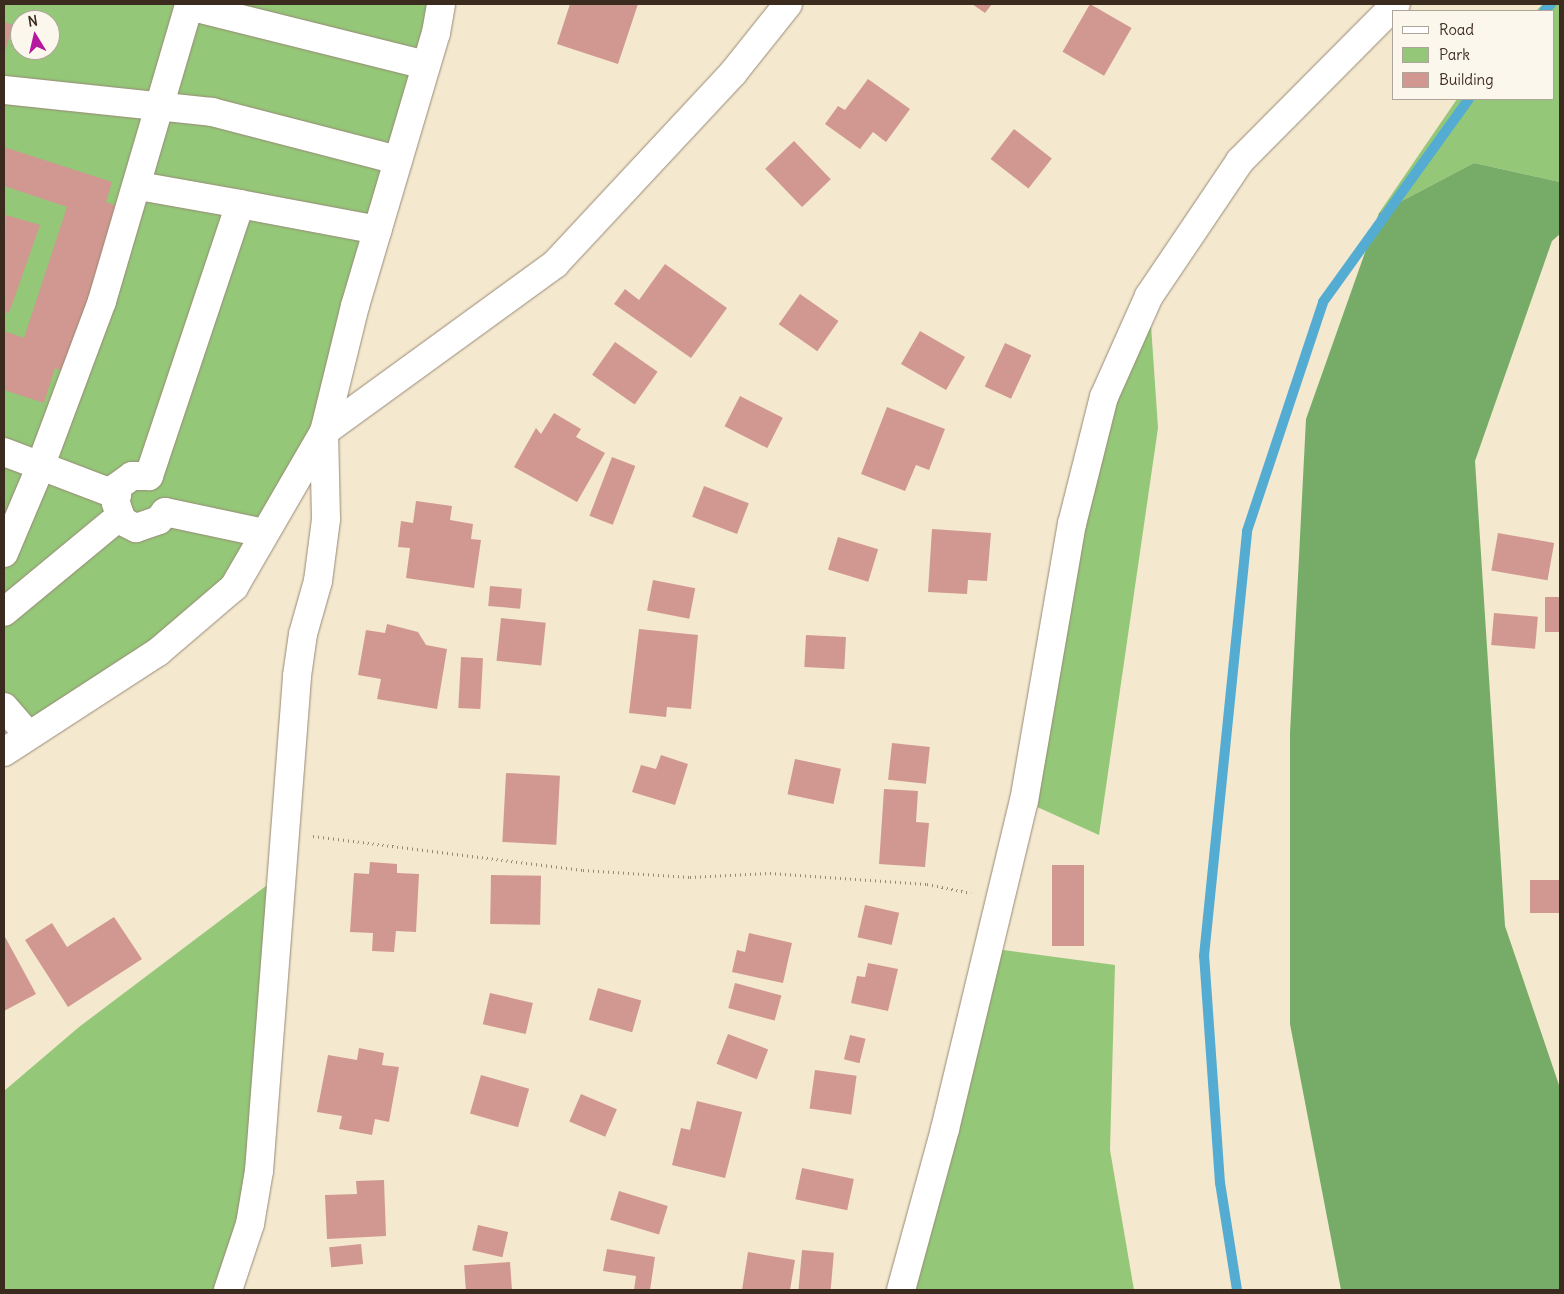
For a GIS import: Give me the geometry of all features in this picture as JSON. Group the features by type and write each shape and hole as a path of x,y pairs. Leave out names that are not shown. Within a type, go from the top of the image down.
{"street":[{"path":"4,752 158,652 234,586 324,432 378,230 426,65 441,4"},
{"path":"324,432 555,264 733,73 788,4"},
{"path":"901,1290 1001,899 1024,801 1072,524 1104,397 1149,296 1240,161 1396,4"},
{"path":"4,553 41,466 102,301 139,186 181,5 426,65"},
{"path":"4,90 212,112 398,160"},
{"path":"139,186 378,230"},
{"path":"240,204 149,476 132,476 118,487 119,506 122,521 136,528 159,520 165,512 264,533"},
{"path":"228,1290 250,1224 260,1171 303,634 318,581 326,519 324,432"},
{"path":"4,452 41,466 119,506"},
{"path":"4,612 119,506"},
{"path":"4,707 28,735"}],"path":[{"path":"286,833 583,870 690,877 770,873 859,878 927,884 1001,899"}],"green space":[{"path":"4,4 441,4 337,377 238,591 40,743 4,705"},
{"path":"1543,4 1560,4 1560,182 1474,163 1379,213 1456,100 1554,100 1554,10 1537,10"},
{"path":"1474,163 1560,182 1560,234 1552,241 1475,461 1505,926 1560,1088 1560,1290 1341,1290 1290,1024 1290,733 1306,419 1379,213"},
{"path":"1149,296 1158,428 1099,835 1024,801 1072,524"},
{"path":"282,874 265,1119 228,1290 4,1290 4,1091 79,1027"},
{"path":"989,948 1115,965 1110,1150 1134,1290 901,1290"}],"building":[{"path":"570,4 638,4 618,64 557,44"},
{"path":"972,4 992,4 985,13"},
{"path":"1090,4 1132,28 1104,76 1062,52"},
{"path":"4,22 10,24 10,35 4,55"},
{"path":"868,79 910,109 886,142 873,132 860,149 825,124 838,106 845,110"},
{"path":"1014,129 1052,159 1028,188 991,159"},
{"path":"794,141 831,179 802,207 765,169"},
{"path":"4,147 112,182 106,202 123,208 68,373 55,368 44,403 4,390 4,331 24,338 67,207 4,186"},
{"path":"6,215 40,225 9,313 4,312"},
{"path":"665,264 727,308 691,358 614,304 625,289 639,300"},
{"path":"800,294 839,321 817,351 779,324"},
{"path":"920,331 965,357 946,390 901,364"},
{"path":"615,342 658,372 635,405 592,375"},
{"path":"1005,343 1031,355 1011,399 985,387"},
{"path":"740,396 783,418 767,448 725,426"},
{"path":"887,407 945,429 929,470 916,465 905,491 861,474"},
{"path":"554,413 581,429 576,437 605,453 577,502 514,467 536,428 541,434"},
{"path":"612,457 635,466 613,525 589,516"},
{"path":"704,486 749,503 737,534 692,517"},
{"path":"416,501 452,506 450,520 473,524 471,539 481,540 474,588 406,578 410,548 398,547 401,521 413,523"},
{"path":"932,529 991,533 987,581 968,580 967,594 928,592"},
{"path":"1498,533 1554,543 1548,580 1491,570"},
{"path":"838,537 878,549 868,582 828,570"},
{"path":"653,580 695,588 689,619 647,610"},
{"path":"490,586 522,589 520,609 488,606"},
{"path":"1545,597 1560,597 1560,632 1545,632"},
{"path":"1494,613 1538,617 1535,649 1491,645"},
{"path":"501,618 546,623 541,665 497,661"},
{"path":"387,624 418,632 426,645 447,649 437,709 377,699 381,679 358,675 366,630 385,633"},
{"path":"639,629 698,635 691,709 667,707 666,717 629,713"},
{"path":"806,635 846,637 844,669 804,667"},
{"path":"461,657 483,658 480,709 458,708"},
{"path":"892,743 930,747 926,784 888,780"},
{"path":"661,755 688,764 675,805 632,792 641,765 656,769"},
{"path":"795,759 841,769 833,804 788,794"},
{"path":"506,773 560,776 556,845 502,842"},
{"path":"884,789 918,791 916,822 929,823 925,867 879,864"},
{"path":"370,862 397,864 397,873 419,874 416,932 396,931 394,952 372,951 373,933 350,932 354,873 369,874"},
{"path":"1052,865 1084,865 1084,946 1052,946"},
{"path":"491,875 541,876 540,925 490,924"},
{"path":"1530,880 1560,880 1560,913 1530,913"},
{"path":"865,905 899,913 892,945 858,937"},
{"path":"114,917 142,959 68,1007 25,940 52,923 67,947"},
{"path":"749,933 792,943 783,983 732,972 737,950 745,952"},
{"path":"4,935 36,994 4,1011"},
{"path":"868,963 898,969 888,1011 851,1003 857,976 865,977"},
{"path":"735,983 781,995 775,1021 728,1008"},
{"path":"598,988 641,1000 632,1032 589,1020"},
{"path":"490,993 533,1003 526,1034 483,1024"},
{"path":"728,1034 768,1049 757,1079 717,1064"},
{"path":"850,1035 866,1039 859,1063 844,1059"},
{"path":"359,1048 384,1053 382,1065 399,1067 389,1122 375,1119 372,1135 339,1129 342,1116 317,1112 328,1055 357,1060"},
{"path":"815,1070 857,1076 851,1114 810,1109"},
{"path":"481,1075 529,1089 518,1127 470,1113"},
{"path":"581,1094 617,1109 605,1137 569,1122"},
{"path":"697,1101 742,1112 725,1178 672,1165 681,1128 690,1130"},
{"path":"802,1168 854,1179 847,1210 795,1199"},
{"path":"384,1180 386,1236 327,1239 325,1195 357,1194 356,1181"},
{"path":"619,1191 668,1206 659,1235 610,1220"},
{"path":"478,1225 508,1232 502,1257 472,1250"},
{"path":"361,1244 363,1264 331,1267 329,1247"},
{"path":"607,1249 655,1257 650,1290 634,1290 636,1276 603,1271"},
{"path":"802,1250 834,1253 831,1290 799,1290"},
{"path":"748,1252 795,1260 790,1290 742,1290"},
{"path":"510,1262 512,1290 466,1290 464,1265"}],"waterway":[{"path":"1545,10 1551,4"},
{"path":"1237,1290 1220,1183 1204,956 1247,531 1323,302 1468,100"}]}
